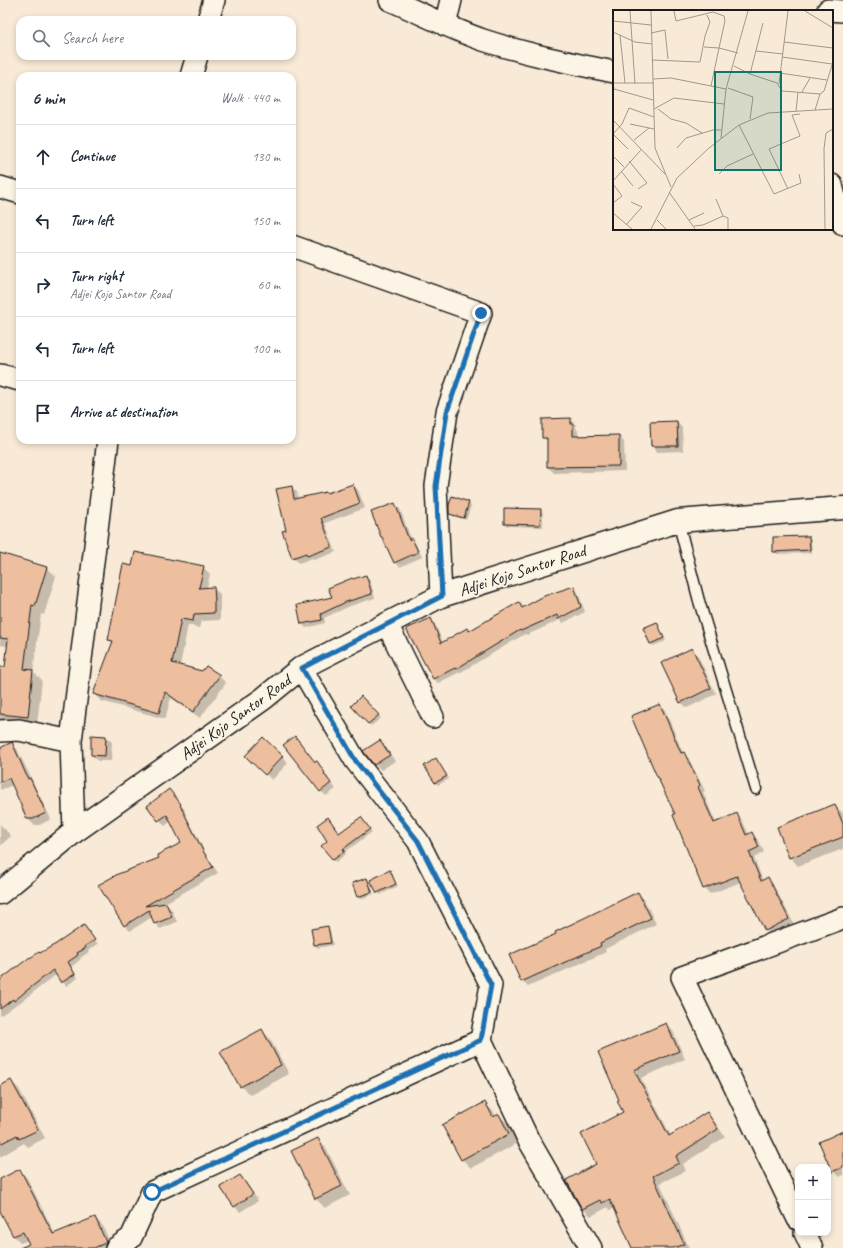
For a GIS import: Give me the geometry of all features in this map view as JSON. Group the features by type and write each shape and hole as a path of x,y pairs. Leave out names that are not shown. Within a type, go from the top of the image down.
{"street":[{"path":"209,16 214,0"},
{"path":"390,0 445,25 482,39 536,55 613,72"},
{"path":"445,25 451,0"},
{"path":"193,72 196,60"},
{"path":"0,187 16,192"},
{"path":"833,189 843,224"},
{"path":"296,247 481,313 447,412 436,486 442,596"},
{"path":"0,375 16,379"},
{"path":"74,832 71,741 108,444"},
{"name":"Adjei Kojo Santor Road","path":"0,892 74,832 263,699 302,668 442,596 678,520 843,508"},
{"path":"386,624 433,717"},
{"path":"302,668 355,760 418,841 491,985 481,1040 528,1139 591,1248"},
{"path":"0,731 19,730 71,741"},
{"path":"795,1213 682,977 843,918"},
{"path":"116,1248 131,1238 152,1192 481,1040"},
{"path":"806,1236 812,1248"}],"lane":[{"path":"678,520 699,601 756,789"}],"building":[{"path":"571,418 571,424 573,424 573,436 619,435 619,466 547,467 547,438 542,438 542,419"},
{"path":"677,421 678,446 651,446 650,422"},
{"path":"353,484 360,503 321,518 332,547 307,556 306,553 292,558 282,531 286,530 276,489 292,486 294,499 327,493"},
{"path":"452,496 469,502 464,518 449,514 449,505"},
{"path":"395,503 409,540 412,538 418,552 394,563 371,512"},
{"path":"504,508 541,509 540,525 504,524"},
{"path":"809,536 810,550 773,552 773,537"},
{"path":"135,552 204,566 199,588 214,587 214,613 194,614 193,621 181,619 172,663 202,671 206,666 220,675 193,712 165,692 159,713 93,694 113,641 108,640 123,564 132,566"},
{"path":"0,553 47,567 35,606 32,605 24,669 33,670 28,717 0,714 0,667 5,667 8,639 0,638"},
{"path":"366,575 372,594 346,602 321,614 322,620 301,624 297,605 332,597 328,588 352,578"},
{"path":"574,586 581,607 558,619 557,615 521,631 520,630 456,669 455,668 433,679 406,629 431,618 441,643 467,628 469,631 519,602 522,608 544,596"},
{"path":"657,622 664,638 650,644 643,628"},
{"path":"692,648 711,688 680,703 661,663"},
{"path":"361,696 379,715 368,724 351,706"},
{"path":"660,704 681,753 684,752 700,785 698,787 714,823 737,813 746,835 752,832 759,847 749,852 761,881 768,877 789,919 765,931 737,876 703,889 673,815 675,814 631,716"},
{"path":"91,735 106,736 105,756 91,755"},
{"path":"295,736 315,762 317,761 331,783 320,792 283,745"},
{"path":"263,737 283,756 265,775 245,756"},
{"path":"380,740 390,755 374,765 363,751"},
{"path":"12,742 28,779 30,778 46,813 33,819 27,819 9,778 0,782 0,748"},
{"path":"436,758 447,776 435,783 424,766"},
{"path":"169,789 181,804 180,805 203,851 213,867 145,906 166,903 172,917 154,924 149,910 124,926 98,885 118,874 159,858 157,855 181,843 167,815 158,821 147,806"},
{"path":"835,804 843,824 843,837 789,858 777,827"},
{"path":"328,817 339,833 361,817 370,829 343,849 345,851 333,860 321,846 327,841 317,825"},
{"path":"390,870 396,884 377,893 370,880"},
{"path":"367,878 372,892 357,897 352,883"},
{"path":"638,892 651,918 600,943 601,946 521,982 509,955 556,934 555,932"},
{"path":"84,925 95,940 85,946 86,948 77,953 78,955 68,962 75,974 61,983 53,970 14,1001 13,999 0,1009 0,980 30,957 56,944"},
{"path":"328,926 331,943 314,945 311,929"},
{"path":"666,1023 679,1051 634,1070 669,1136 707,1112 718,1129 676,1156 679,1163 653,1176 684,1244 674,1248 632,1248 610,1199 602,1203 600,1200 582,1209 566,1180 596,1164 581,1134 623,1112 617,1101 619,1100 598,1052"},
{"path":"262,1029 281,1065 240,1087 220,1052"},
{"path":"11,1080 38,1130 19,1139 17,1135 0,1144 0,1086"},
{"path":"485,1102 493,1117 499,1114 509,1134 461,1160 442,1125"},
{"path":"843,1131 843,1167 832,1172 831,1164 829,1164 819,1142"},
{"path":"318,1138 342,1186 315,1199 291,1151"},
{"path":"20,1169 53,1234 95,1217 106,1242 94,1248 20,1248 29,1244 23,1232 13,1236 0,1211 0,1179"},
{"path":"240,1175 253,1194 234,1207 220,1187"}],"route":[{"path":"152,1192 481,1040 491,985 418,841 355,760 302,668 442,596 436,486 447,412 481,313"}]}
